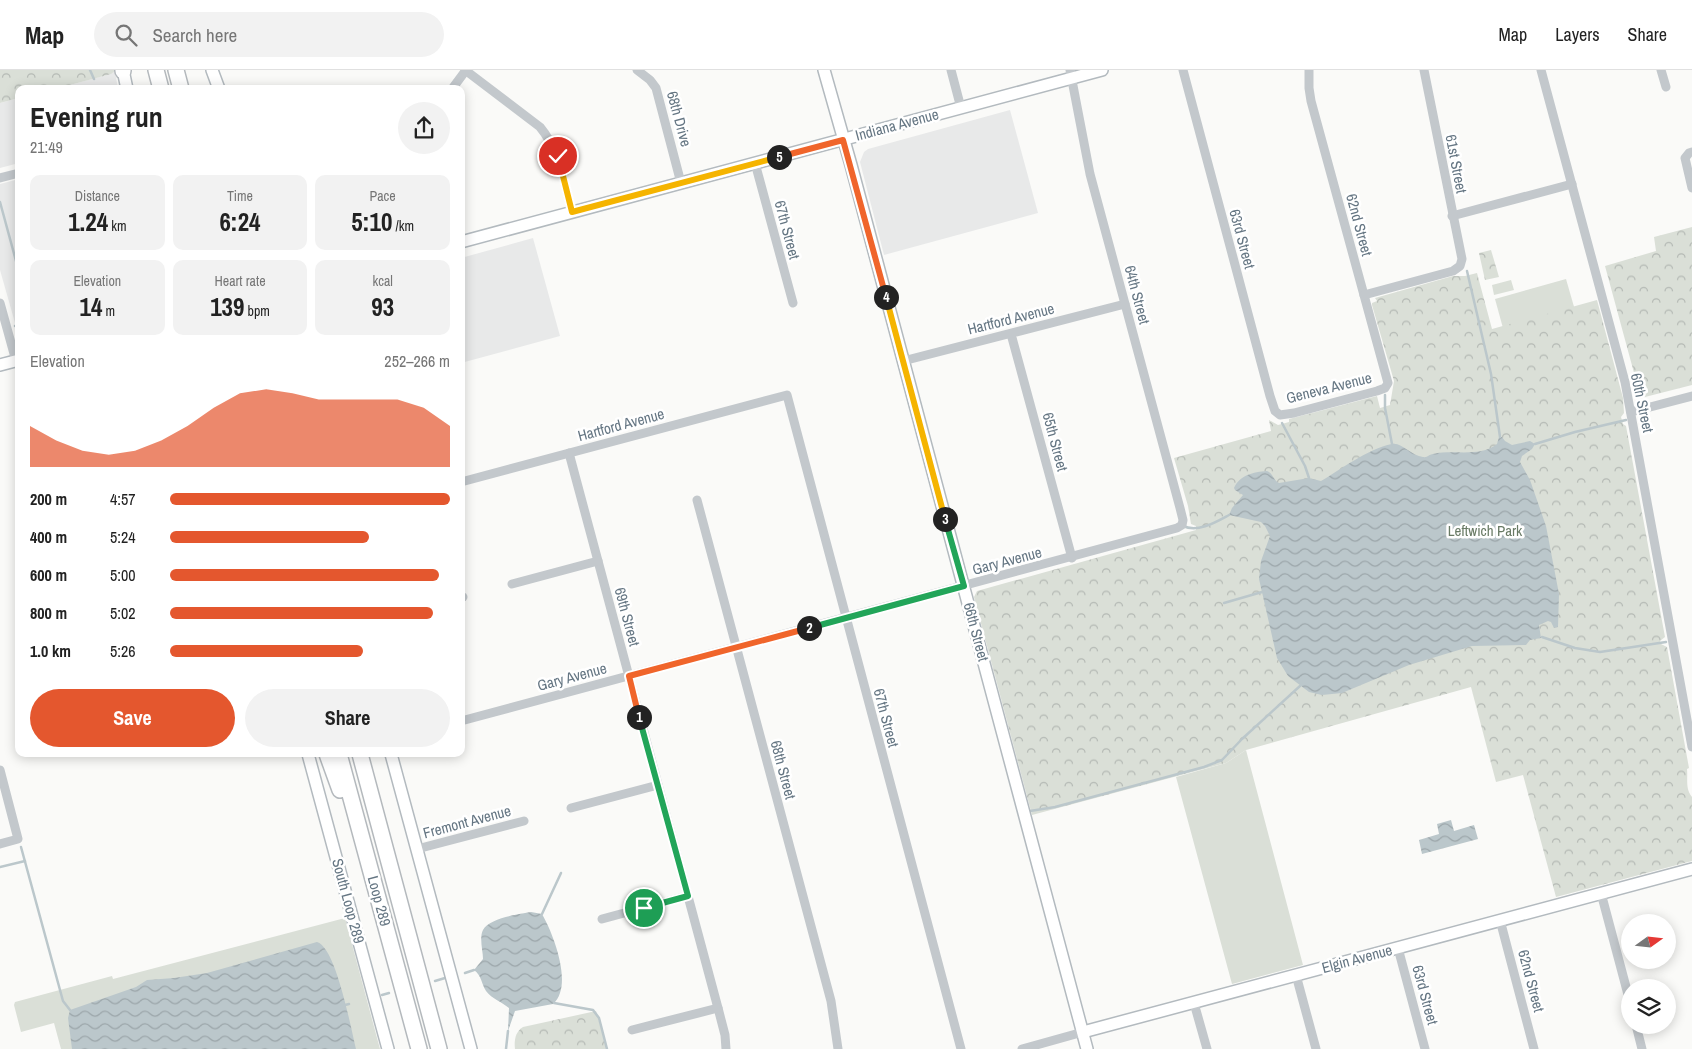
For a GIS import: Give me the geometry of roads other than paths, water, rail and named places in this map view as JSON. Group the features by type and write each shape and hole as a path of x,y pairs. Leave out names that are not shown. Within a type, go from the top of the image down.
{"highway":[{"path":"156,70 160,85"},
{"path":"176,70 180,85"},
{"path":"328,757 396,966"},
{"name":"Loop 289","path":"340,757 419,1049"},
{"name":"Loop 289","path":"361,757 439,1049"},
{"path":"370,757 380,827"}],"street":[{"path":"123,70 125,85"},
{"path":"212,70 218,85"},
{"path":"455,85 466,70 540,127 558,156 572,212"},
{"name":"68th Drive","path":"637,70 650,80 656,88 682,183"},
{"name":"66th Street","path":"824,70 1087,1049"},
{"path":"951,70 961,108"},
{"name":"Indiana Avenue","path":"465,241 961,108 1071,74 1102,70"},
{"name":"63rd Street","path":"1183,70 1270,396 1275,411 1278,413"},
{"name":"62nd Street","path":"1309,70 1308,88 1311,101 1386,374 1388,383 1386,385"},
{"name":"61st Street","path":"1364,295 1453,271 1460,266 1462,259 1424,70"},
{"name":"60th Street","path":"1541,70 1625,382 1692,747"},
{"path":"1661,70 1666,87"},
{"name":"64th Street","path":"1071,74 1090,174 1180,508 1183,520 1182,525"},
{"path":"1688,155 1692,188"},
{"name":"67th Street","path":"755,163 793,303"},
{"path":"0,178 15,174"},
{"path":"1452,216 1572,184"},
{"path":"0,303 15,354"},
{"name":"Hartford Avenue","path":"903,361 1125,304"},
{"name":"65th Street","path":"1011,334 1072,558"},
{"path":"0,365 15,361"},
{"name":"Geneva Avenue","path":"1278,413 1280,415 1294,413 1376,391 1386,385"},
{"name":"Hartford Avenue","path":"465,481 787,395"},
{"name":"67th Street","path":"787,395 960,1049"},
{"path":"1631,412 1692,396"},
{"name":"69th Street","path":"568,453 718,1008 725,1035 726,1049"},
{"name":"68th Street","path":"696,500 831,1001 838,1049"},
{"name":"Gary Avenue","path":"465,721 1072,558 1182,525"},
{"path":"512,584 598,561"},
{"name":"South Loop 289","path":"309,757 388,1049"},
{"path":"392,757 471,1049"},
{"path":"0,770 18,839 0,844"},
{"path":"571,808 658,785"},
{"name":"Fremont Avenue","path":"417,849 524,821"},
{"name":"Elgin Avenue","path":"1022,1049 1692,869"},
{"path":"1601,893 1624,979"},
{"path":"602,919 688,896"},
{"name":"62nd Street","path":"1500,920 1534,1049"},
{"name":"63rd Street","path":"1398,948 1425,1049"},
{"path":"1296,975 1316,1049"},
{"path":"1194,1003 1207,1049"},
{"path":"632,1030 718,1008"},
{"path":"1638,1034 1642,1049"}],"water":[{"path":"1499,437 1502,437 1512,445 1530,441 1535,444 1532,449 1522,456 1520,462 1530,480 1546,526 1559,594 1558,627 1554,628 1551,622 1548,621 1539,625 1541,638 1530,640 1526,645 1472,646 1409,665 1342,693 1322,695 1309,692 1288,676 1277,658 1259,579 1261,561 1270,536 1261,522 1229,515 1232,508 1243,495 1234,488 1240,480 1252,473 1267,471 1279,483 1309,478 1321,481 1373,450 1392,444 1399,445 1414,454 1424,457 1441,453 1482,451 1497,444"},
{"path":"1451,820 1454,831 1474,825 1478,839 1422,854 1419,840 1439,834 1437,824"},
{"path":"531,912 542,914 551,934 560,959 562,985 559,996 553,1004 515,1011 508,1031 509,1008 488,994 479,975 474,970 483,959 481,937 486,926 505,917"},
{"path":"317,942 324,947 336,973 356,1049 72,1049 68,1018 70,1010 136,987 147,980 207,973"}],"waterway":[{"path":"90,70 94,79"},
{"path":"0,202 15,257"},
{"path":"1467,271 1491,374 1500,437"},
{"path":"1385,395 1385,408 1392,444"},
{"path":"1535,444 1626,420"},
{"path":"1282,423 1305,466 1309,478"},
{"path":"1183,526 1189,528 1201,527 1229,515"},
{"path":"1224,603 1262,592"},
{"path":"1542,637 1575,648 1600,652 1666,642"},
{"path":"1030,811 1055,807 1204,767 1222,760 1300,686"},
{"path":"21,847 63,1001 70,1010"},
{"path":"0,867 25,861"},
{"path":"542,914 561,873"},
{"path":"465,973 474,970"},
{"path":"435,981 445,978"},
{"path":"382,995 389,993"},
{"path":"554,1003 593,1010 599,1018 607,1049"},
{"path":"345,1005 349,1004"},
{"path":"506,1049 508,1031"}],"park label":[{"name":"Leftwich Park","path":"1485,531"}]}
